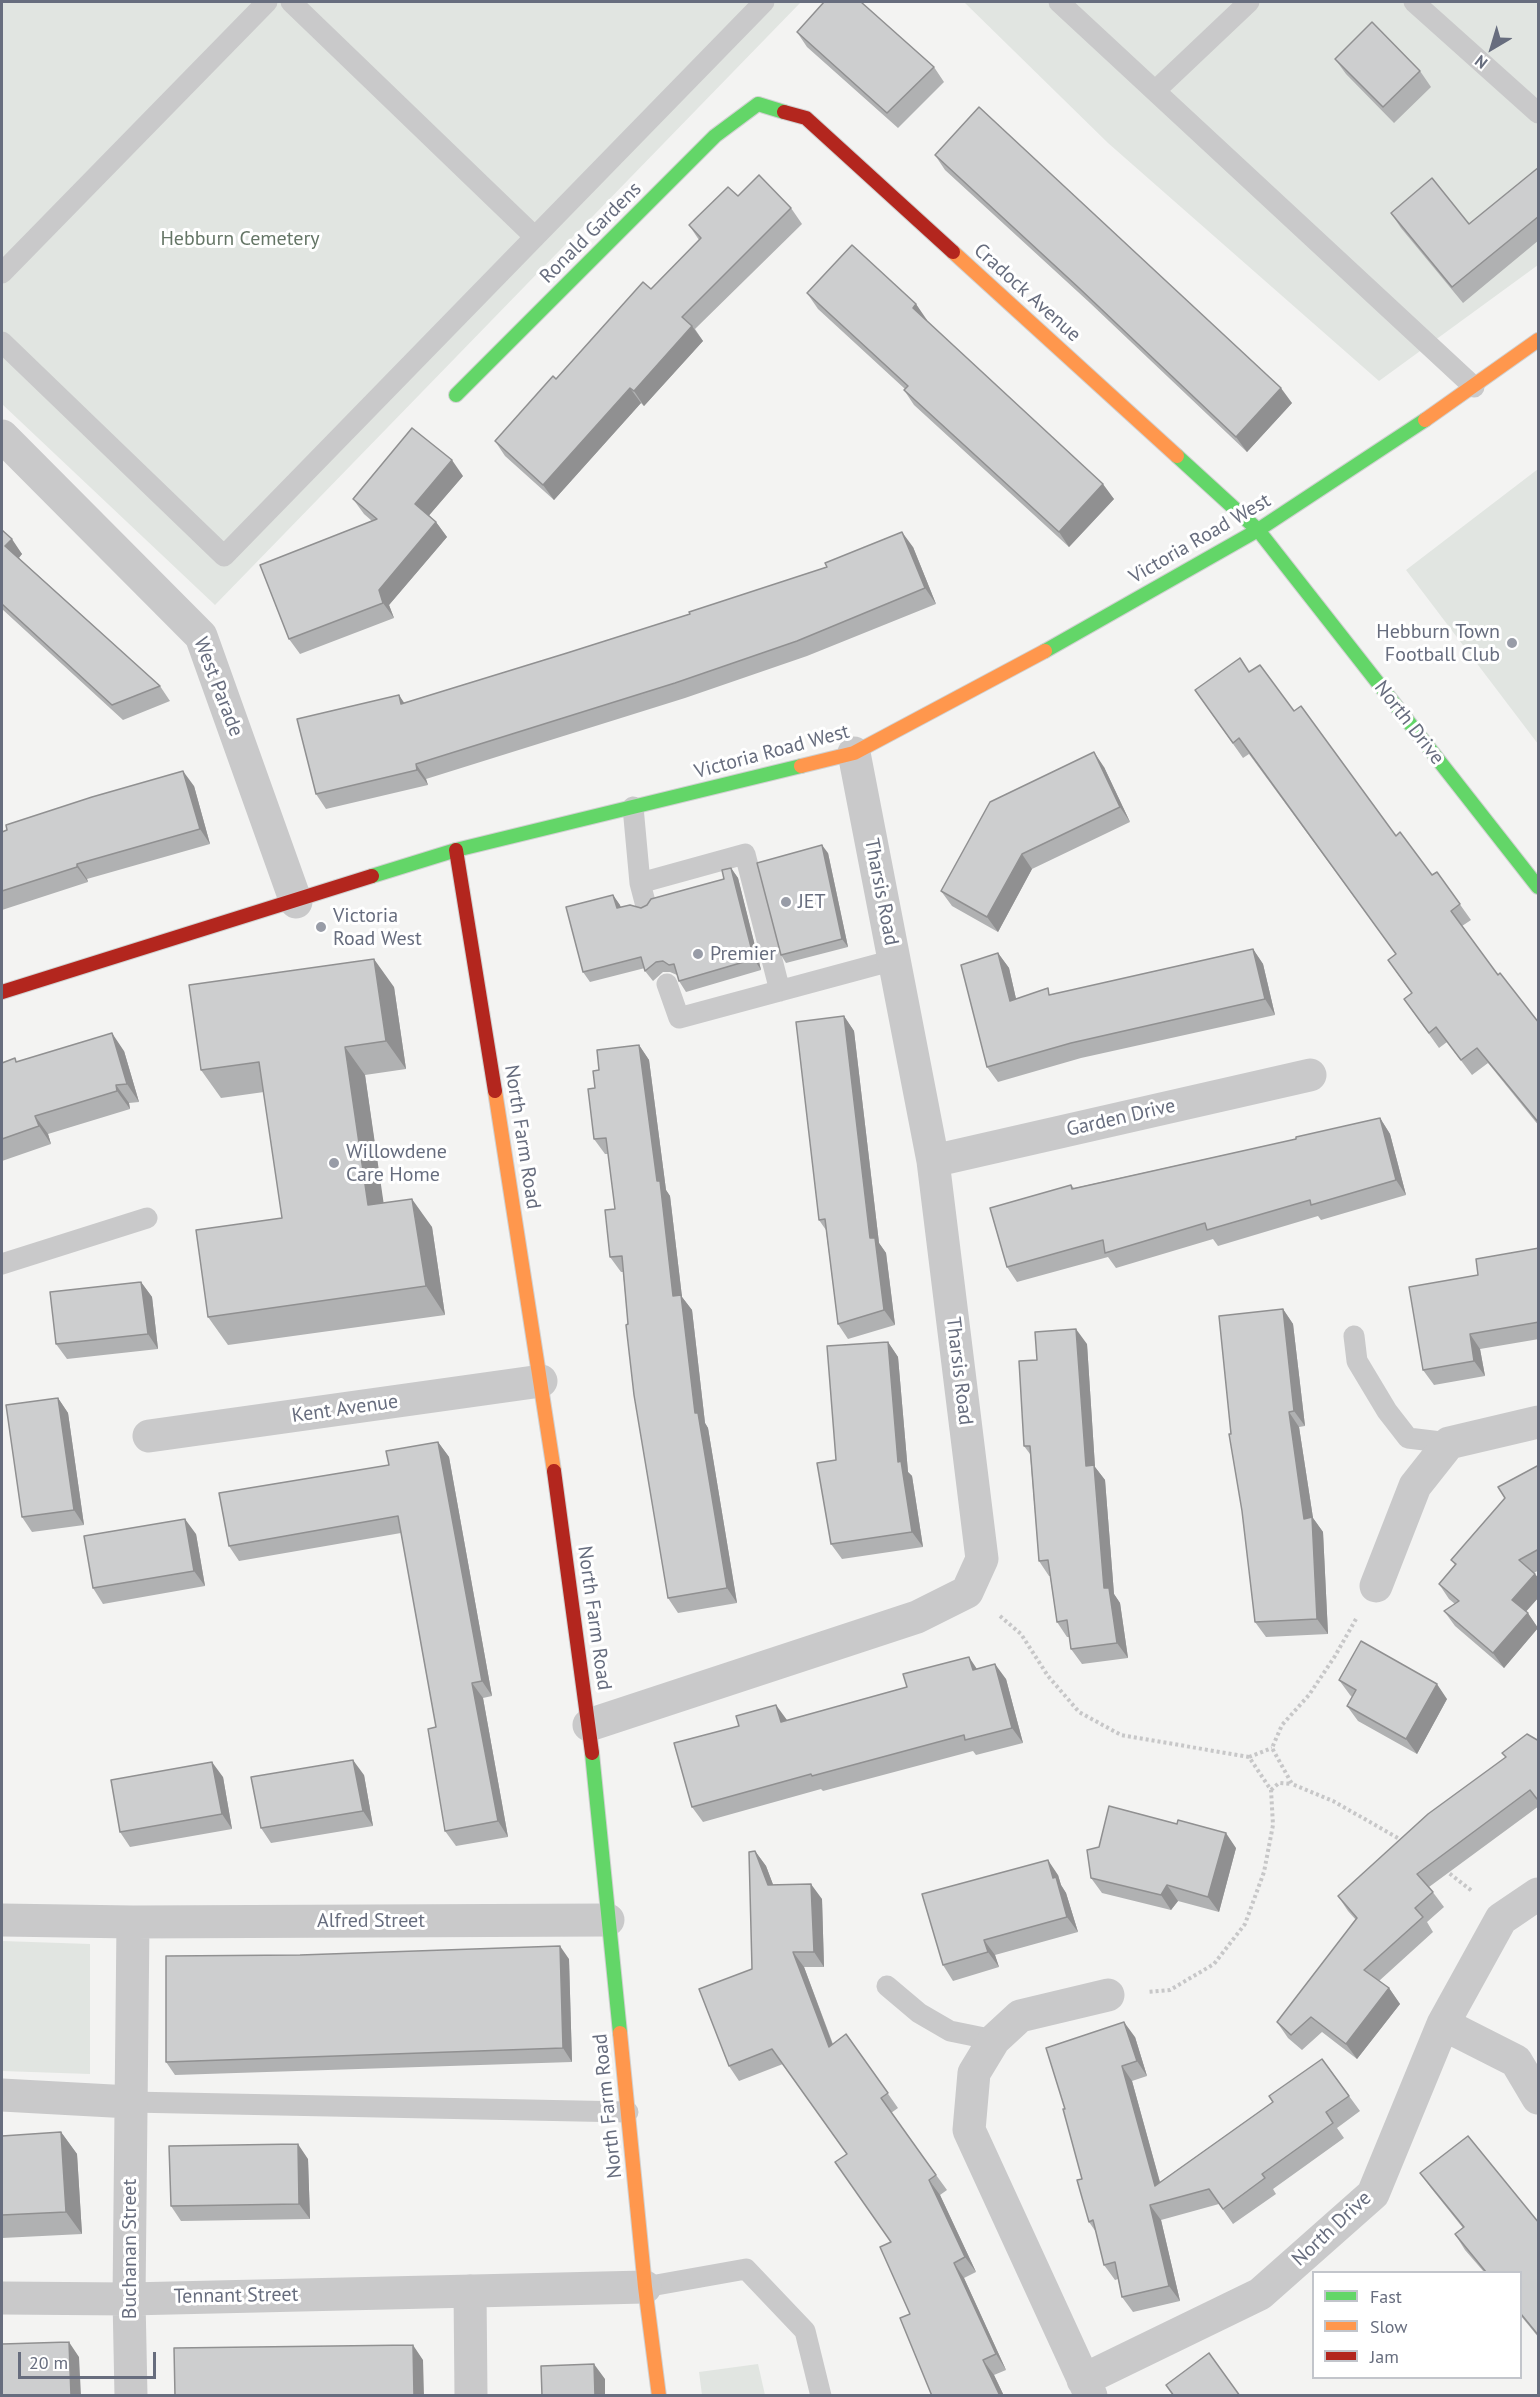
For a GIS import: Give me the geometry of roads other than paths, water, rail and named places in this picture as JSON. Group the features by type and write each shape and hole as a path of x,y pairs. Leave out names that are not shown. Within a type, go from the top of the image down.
{"street":[{"name":"Ronald Gardens","path":"456,395 715,136 758,104"},
{"name":"Cradock Avenue","path":"758,104 806,118 1258,530"},
{"name":"Victoria Road West","path":"2,992 296,902 456,850 854,753 1003,674 1258,530 1474,387 1539,340"},
{"name":"West Parade","path":"2,436 201,636 296,902"},
{"name":"North Drive","path":"1258,530 1539,887"},
{"name":"Tharsis Road","path":"589,1725 917,1617 967,1592 982,1559 933,1161 854,753"},
{"name":"North Farm Road","path":"456,850 541,1381 589,1725 645,2287 659,2396"},
{"name":"Garden Drive","path":"933,1161 1310,1075"},
{"name":"Kent Avenue","path":"149,1436 541,1381"},
{"path":"1376,1586 1415,1486 1449,1443 1539,1422"},
{"name":"North Drive","path":"1108,1995 1020,2016 994,2040 974,2073 969,2130 1087,2387 1260,2294 1373,2194 1443,2024 1501,1919 1539,1894"},
{"name":"Alfred Street","path":"2,1920 133,1922 608,1920"},
{"path":"2,2095 130,2102 133,1922"},
{"path":"1443,2024 1516,2061 1539,2098"},
{"name":"Buchanan Street","path":"130,2102 131,2396"},
{"name":"Tennant Street","path":"2,2298 129,2299 645,2287"},
{"path":"470,2291 471,2385"}],"lane":[{"path":"2,273 267,2"},
{"path":"291,2 535,237"},
{"path":"2,342 224,556 764,2"},
{"path":"1059,2 1474,387"},
{"path":"1155,91 1249,2"},
{"path":"1414,2 1539,113"},
{"path":"633,807 640,883 646,906"},
{"path":"640,883 745,854 780,991"},
{"path":"667,984 679,1018 894,960"},
{"path":"2,1264 147,1218"},
{"path":"1354,1336 1357,1361 1387,1411 1408,1438 1449,1443"},
{"path":"888,1986 919,2013 950,2031 994,2040"},
{"path":"130,2102 628,2112"},
{"path":"645,2287 746,2269 805,2331 821,2396"}],"place":[{"name":"Hebburn Town Football Club","path":"1512,643"},
{"name":"JET","path":"786,902"},
{"name":"Victoria Road West","path":"321,927"},
{"name":"Premier","path":"698,954"},
{"name":"Willowdene Care Home","path":"334,1163"}],"park label":[{"name":"Hebburn Cemetery","path":"240,239"}]}
